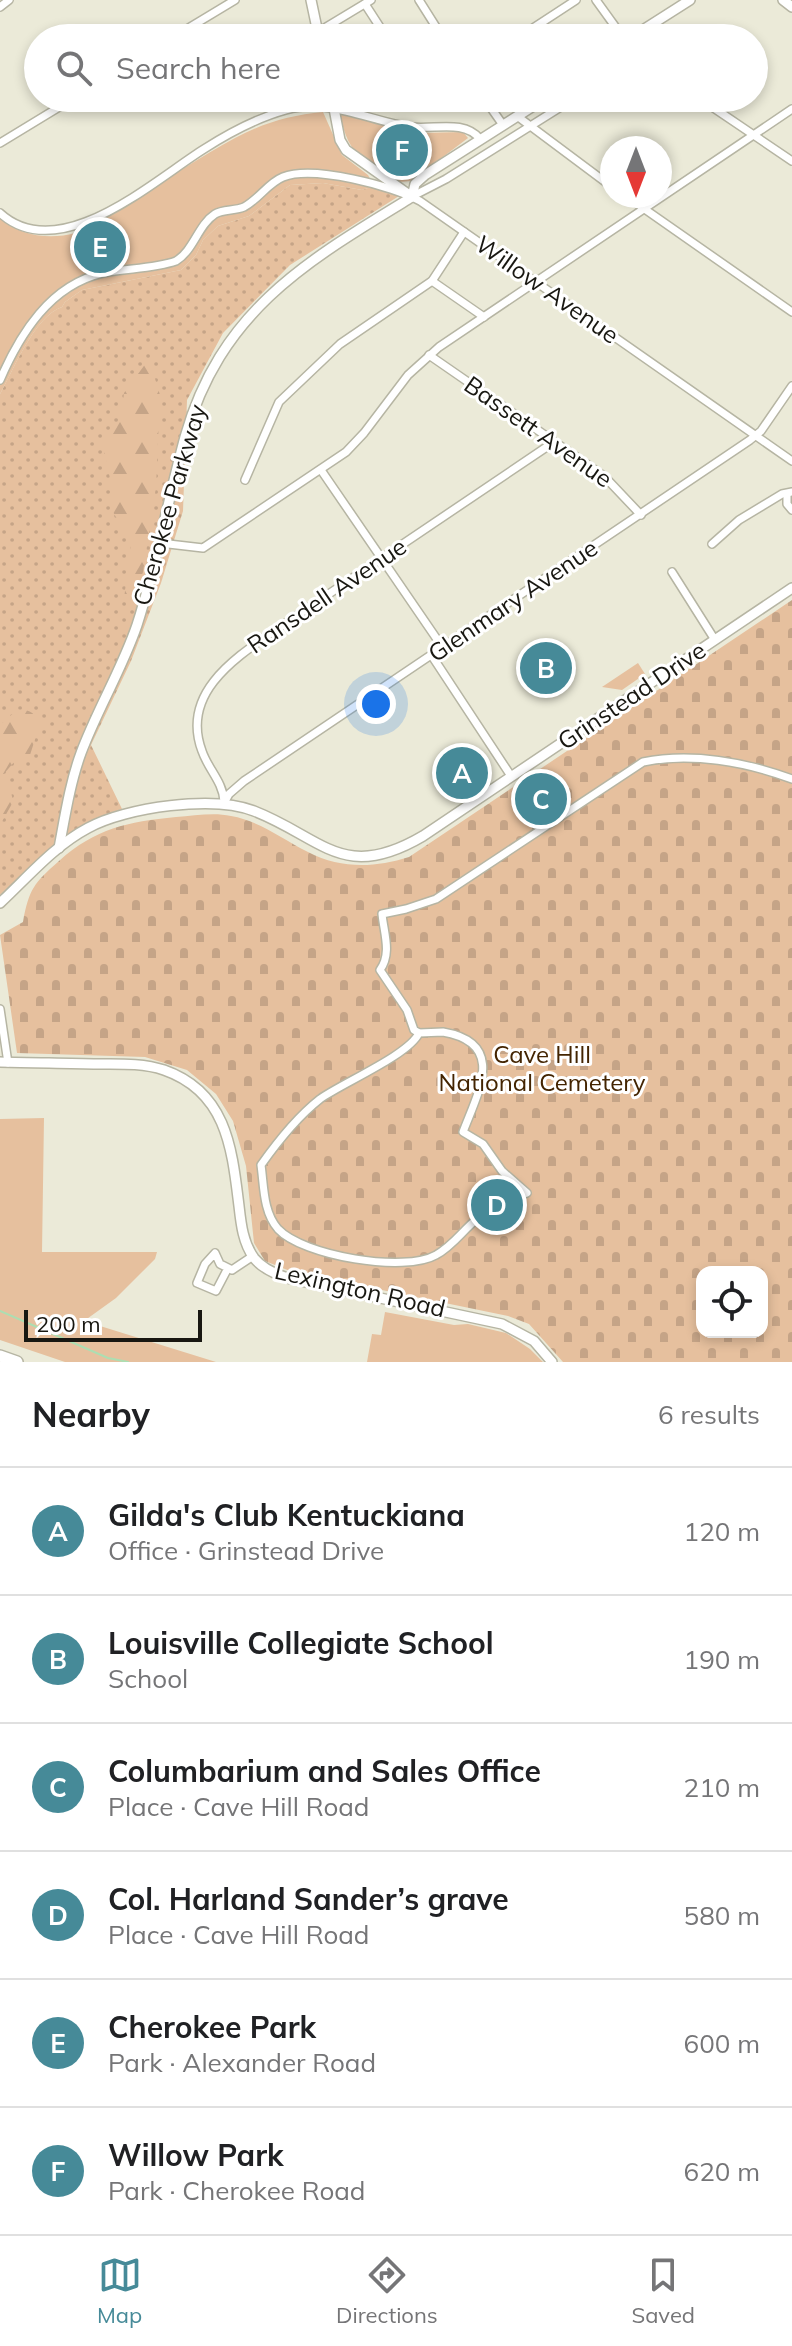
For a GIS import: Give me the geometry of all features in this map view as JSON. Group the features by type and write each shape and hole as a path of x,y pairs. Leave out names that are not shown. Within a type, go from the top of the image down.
{"highway":[{"path":"0,1356 17,1362"}],"main road":[{"path":"311,0 316,24"},
{"path":"656,24 690,0"},
{"path":"783,0 792,7"},
{"name":"Willow Avenue","path":"334,112 340,140 346,150 412,197"},
{"name":"Cherokee Parkway","path":"59,848 81,753 131,642 160,543 179,460 194,412 213,371 245,322 272,292 302,267 412,197 415,184 425,175 523,112"},
{"name":"Grinstead Drive","path":"0,903 59,848 92,825 130,812 224,803 256,811 326,849 370,856 393,851 411,843 792,588"},
{"name":"Lexington Road","path":"4,1062 136,1064 165,1070 190,1084 213,1107 225,1129 231,1147 243,1235 253,1256 267,1269 291,1279 502,1324 534,1341 552,1362"}],"street":[{"path":"0,7 9,0"},
{"path":"195,24 235,0"},
{"path":"419,0 434,24"},
{"path":"539,24 576,0"},
{"path":"596,0 612,24"},
{"path":"335,24 368,2 380,24"},
{"path":"160,543 203,548 321,470 346,452 364,433 408,375 429,355 792,109"},
{"path":"0,143 51,112"},
{"path":"0,213 15,225 33,231 49,232 73,227 107,212 202,150 249,124 284,112"},
{"path":"361,112 407,126 471,130 480,139"},
{"path":"494,112 503,125"},
{"name":"Cherokee Parkway","path":"412,197 552,112"},
{"path":"720,112 792,161"},
{"path":"517,116 600,178"},
{"path":"0,380 29,326 40,311 66,289 104,273 176,261 185,254 211,217 248,205 282,177 308,174 360,180 412,197"},
{"name":"Willow Avenue","path":"412,197 792,461"},
{"path":"644,209 792,312"},
{"path":"245,480 279,402 340,344 432,281 464,232"},
{"path":"432,281 484,317"},
{"name":"Bassett Avenue","path":"429,355 615,485 641,515"},
{"name":"Glenmary Avenue","path":"224,803 244,781 755,435 792,386"},
{"name":"Ransdell Avenue","path":"224,803 223,790 207,763 198,736 199,712 208,688 238,656 554,442"},
{"path":"321,470 443,648"},
{"path":"712,544 739,520 782,494 789,494 787,504 792,510"},
{"path":"672,572 715,640"},
{"path":"432,656 511,776"},
{"path":"419,1033 396,1054 319,1100 279,1140 261,1165 271,1219 292,1240 311,1248 359,1258 413,1263 437,1255 479,1218 527,1193 502,1171 483,1144 463,1132 481,1091 483,1062 473,1042 457,1034 419,1033 414,1030 407,1010 380,970 387,961 382,914 436,899 643,762 678,757 697,759 760,769 792,779"},
{"path":"0,1009 4,1062"},
{"path":"228,1268 216,1291 197,1283 205,1264 215,1253 220,1264 228,1268 232,1270 253,1256"}],"green space":[{"path":"323,112 342,155 368,175 374,186 362,190 323,183 290,185 249,216 218,226 203,240 196,255 181,270 82,290 42,321 0,394 0,218 16,229 35,235 75,233 98,223 196,160 256,128 278,120"},
{"path":"340,115 420,133 463,132 468,138 411,181 399,182 368,163 354,150 344,129"},
{"path":"323,183 362,190 374,186 399,196 290,265 223,333 187,400 183,511 161,583 131,661 91,745 122,809 71,834 0,895 0,394 42,321 82,290 181,270 196,255 203,240 218,226 249,216 290,185"},
{"path":"149,359 160,395 156,487 143,572 133,598 124,599 131,543 113,512 112,487 103,447 114,426 121,420 124,393"},
{"name":"Cave Hill National Cemetery","path":"792,600 792,1362 563,1362 529,1324 508,1316 290,1271 265,1261 254,1243 246,1166 233,1121 216,1094 187,1070 145,1057 17,1053 0,935 23,922 30,894 44,875 73,850 99,834 142,821 217,814 252,822 333,862 358,865 409,857"},
{"path":"638,663 645,674 622,690 602,687"},
{"path":"17,710 31,712 40,724 29,758 15,761 2,776 9,781 13,802 0,825 0,725"},
{"path":"44,1118 42,1252 157,1252 155,1259 116,1298 84,1321 216,1362 65,1362 0,1340 0,1119"},
{"path":"385,1312 506,1333 543,1362 367,1362 372,1334 381,1335"}],"waterway":[{"path":"0,1311 108,1358 128,1362"}],"place":[{"name":"Willow Park","path":"402,150"},
{"name":"Cherokee Park","path":"100,247"},
{"name":"Louisville Collegiate School","path":"546,668"},
{"name":"Gilda's Club Kentuckiana","path":"462,773"},
{"name":"Columbarium and Sales Office","path":"541,799"},
{"name":"Col. Harland Sander’s grave","path":"497,1205"}]}
